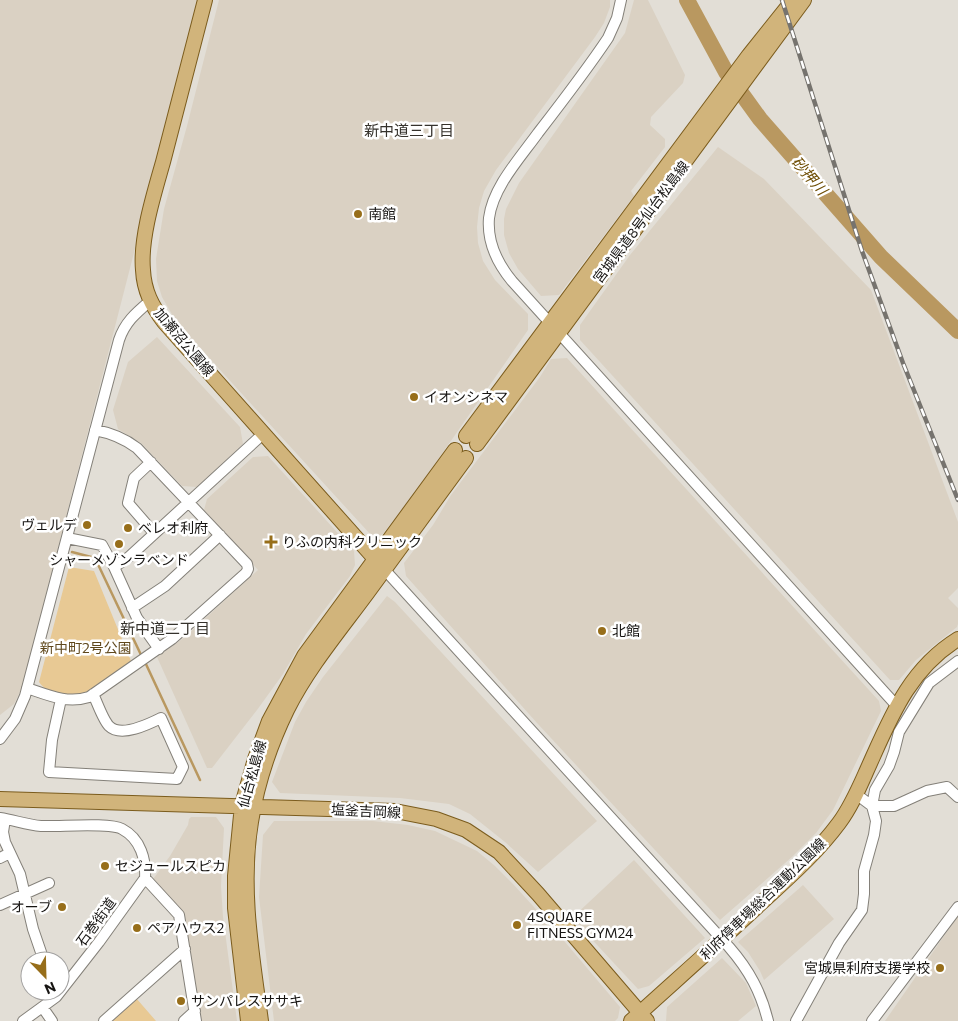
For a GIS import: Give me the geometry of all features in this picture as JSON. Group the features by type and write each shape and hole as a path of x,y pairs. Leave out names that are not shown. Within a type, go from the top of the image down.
{"main road":[{"name":"加瀬沼公園線","path":"205,0 145,236 142,253 143,271 150,301 164,322 380,564"},
{"name":"宮城県道8号仙台松島線","path":"472,440 725,99 793,0"},
{"name":"宮城県道8号仙台松島線","path":"753,60 804,0"},
{"path":"380,564 461,454"},
{"name":"仙台松島線","path":"248,1021 235,908 235,876 248,806 254,759 269,721 304,656 380,564"},
{"name":"利府停車場総合運動公園線","path":"639,1018 819,849 840,822 856,794 905,689 936,656 958,639"},
{"name":"塩釜吉岡線","path":"0,800 395,811 436,819 466,830 489,845 512,864 639,1018"},
{"name":"仙台松島線","path":"248,806 250,823 246,880 252,956 260,1021"}],"street":[{"path":"621,0 617,18 608,38 514,166 500,189 489,218 492,245 499,263 512,281 554,328 896,705"},
{"path":"1,736 15,718 27,688 119,340 124,326 132,316 150,301"},
{"path":"27,688 61,699 81,700 93,694 172,639 248,571 247,564 137,448 125,439 112,433 95,430"},
{"path":"114,567 128,557 264,433"},
{"path":"151,462 134,478 128,502 154,533"},
{"path":"132,608 165,586 220,535"},
{"path":"68,538 102,545 154,652"},
{"path":"380,564 722,939 750,974 762,1000 768,1021"},
{"path":"796,1021 838,943 862,910 864,871 876,820 872,806 875,790 888,766 899,732 929,683 958,661"},
{"path":"61,699 52,740 49,772 177,778 183,767 161,718 131,730 115,730 108,726 93,694"},
{"path":"856,794 872,806 894,806 927,791 947,787 958,797"},
{"path":"41,951 33,929 20,874 2,832 3,818 22,824 41,826 110,826 121,828 130,835 141,849 145,864 144,878 179,915 196,1016 184,1021"},
{"path":"0,858 10,853"},
{"name":"石巻街道","path":"70,976 98,942 144,878"},
{"path":"0,905 49,883"},
{"path":"872,1021 958,907"},
{"path":"104,1021 185,950"},
{"name":"石巻街道","path":"23,1021 43,1008 49,1001"},
{"path":"43,1008 52,1021"}],"shaded area":[{"path":"0,0 199,0 22,688 14,704 0,715"},
{"path":"219,0 610,0 610,7 604,23 496,170 484,191 479,208 478,243 483,261 495,280 528,314 528,330 414,494 382,535 371,535 177,323 162,297 157,281 156,259 164,209"},
{"path":"634,0 648,0 685,75 683,83 651,117 650,125 665,139 665,147 631,191 634,196 559,295 541,296 518,269 509,253 504,235 506,209 519,183 625,33"},
{"path":"718,147 764,179 871,290 958,522 958,588 948,598 958,608 957,627 916,660 899,680 890,680 580,340 580,325 630,255"},
{"path":"157,337 240,427 243,444 197,487 182,486 141,443 118,429 113,410 128,362"},
{"path":"567,358 879,701 881,711 833,810 816,833 793,856 720,920 537,723 406,576 404,563 433,525 451,495 540,377 551,359"},
{"path":"268,456 354,551 355,565 350,576 306,634 283,674 257,710 212,768 207,768 157,657 185,637 258,570 204,510 207,499 253,457"},
{"path":"387,596 395,602 597,821 538,872 470,814 449,804 400,798 280,793 272,782 295,722 306,702 323,677"},
{"path":"191,817 216,817 224,828 221,886 223,917 237,1021 201,1021 184,914 174,902 151,882 170,856"},
{"path":"274,821 373,821 408,825 435,831 477,851 513,884 620,1007 618,1018 615,1021 274,1021 259,897 263,835"},
{"path":"634,860 705,938 649,986 638,989 572,918"},
{"path":"803,885 834,919 764,980 748,952 738,942"},
{"name":"宮城県利府支援学校","path":"958,916 958,1021 885,1021"},
{"path":"722,958 746,983 756,1006 738,1021 666,1021 667,1007"}],"green space":[{"name":"新中町2号公園","path":"69,567 94,571 131,661 87,692 73,696 50,691 39,682"},
{"path":"136,998 156,1021 111,1021"}],"waterway":[{"name":"砂押川","path":"687,0 726,72 760,119 881,257 958,331"},
{"path":"72,552 95,558 142,657"},
{"path":"145,662 200,780"}],"railway":[{"path":"782,0 862,251 903,363 958,500"}],"place":[{"name":"南館","path":"358,214"},
{"name":"イオンシネマ","path":"414,397"},
{"name":"ヴェルデ","path":"87,525"},
{"name":"ベレオ利府","path":"128,528"},
{"name":"りふの内科クリニック","path":"271,542"},
{"name":"シャーメゾンラベンド","path":"119,544"},
{"name":"北館","path":"602,631"},
{"name":"セジュールスピカ","path":"105,866"},
{"name":"オーブ","path":"62,907"},
{"name":"4SQUARE FITNESS GYM24","path":"517,925"},
{"name":"ペアハウス2","path":"137,928"},
{"name":"宮城県利府支援学校","path":"940,968"},
{"name":"サンパレスササキ","path":"181,1001"}],"district":[{"name":"新中道三丁目","path":"409,131"},
{"name":"新中道二丁目","path":"165,629"}]}
